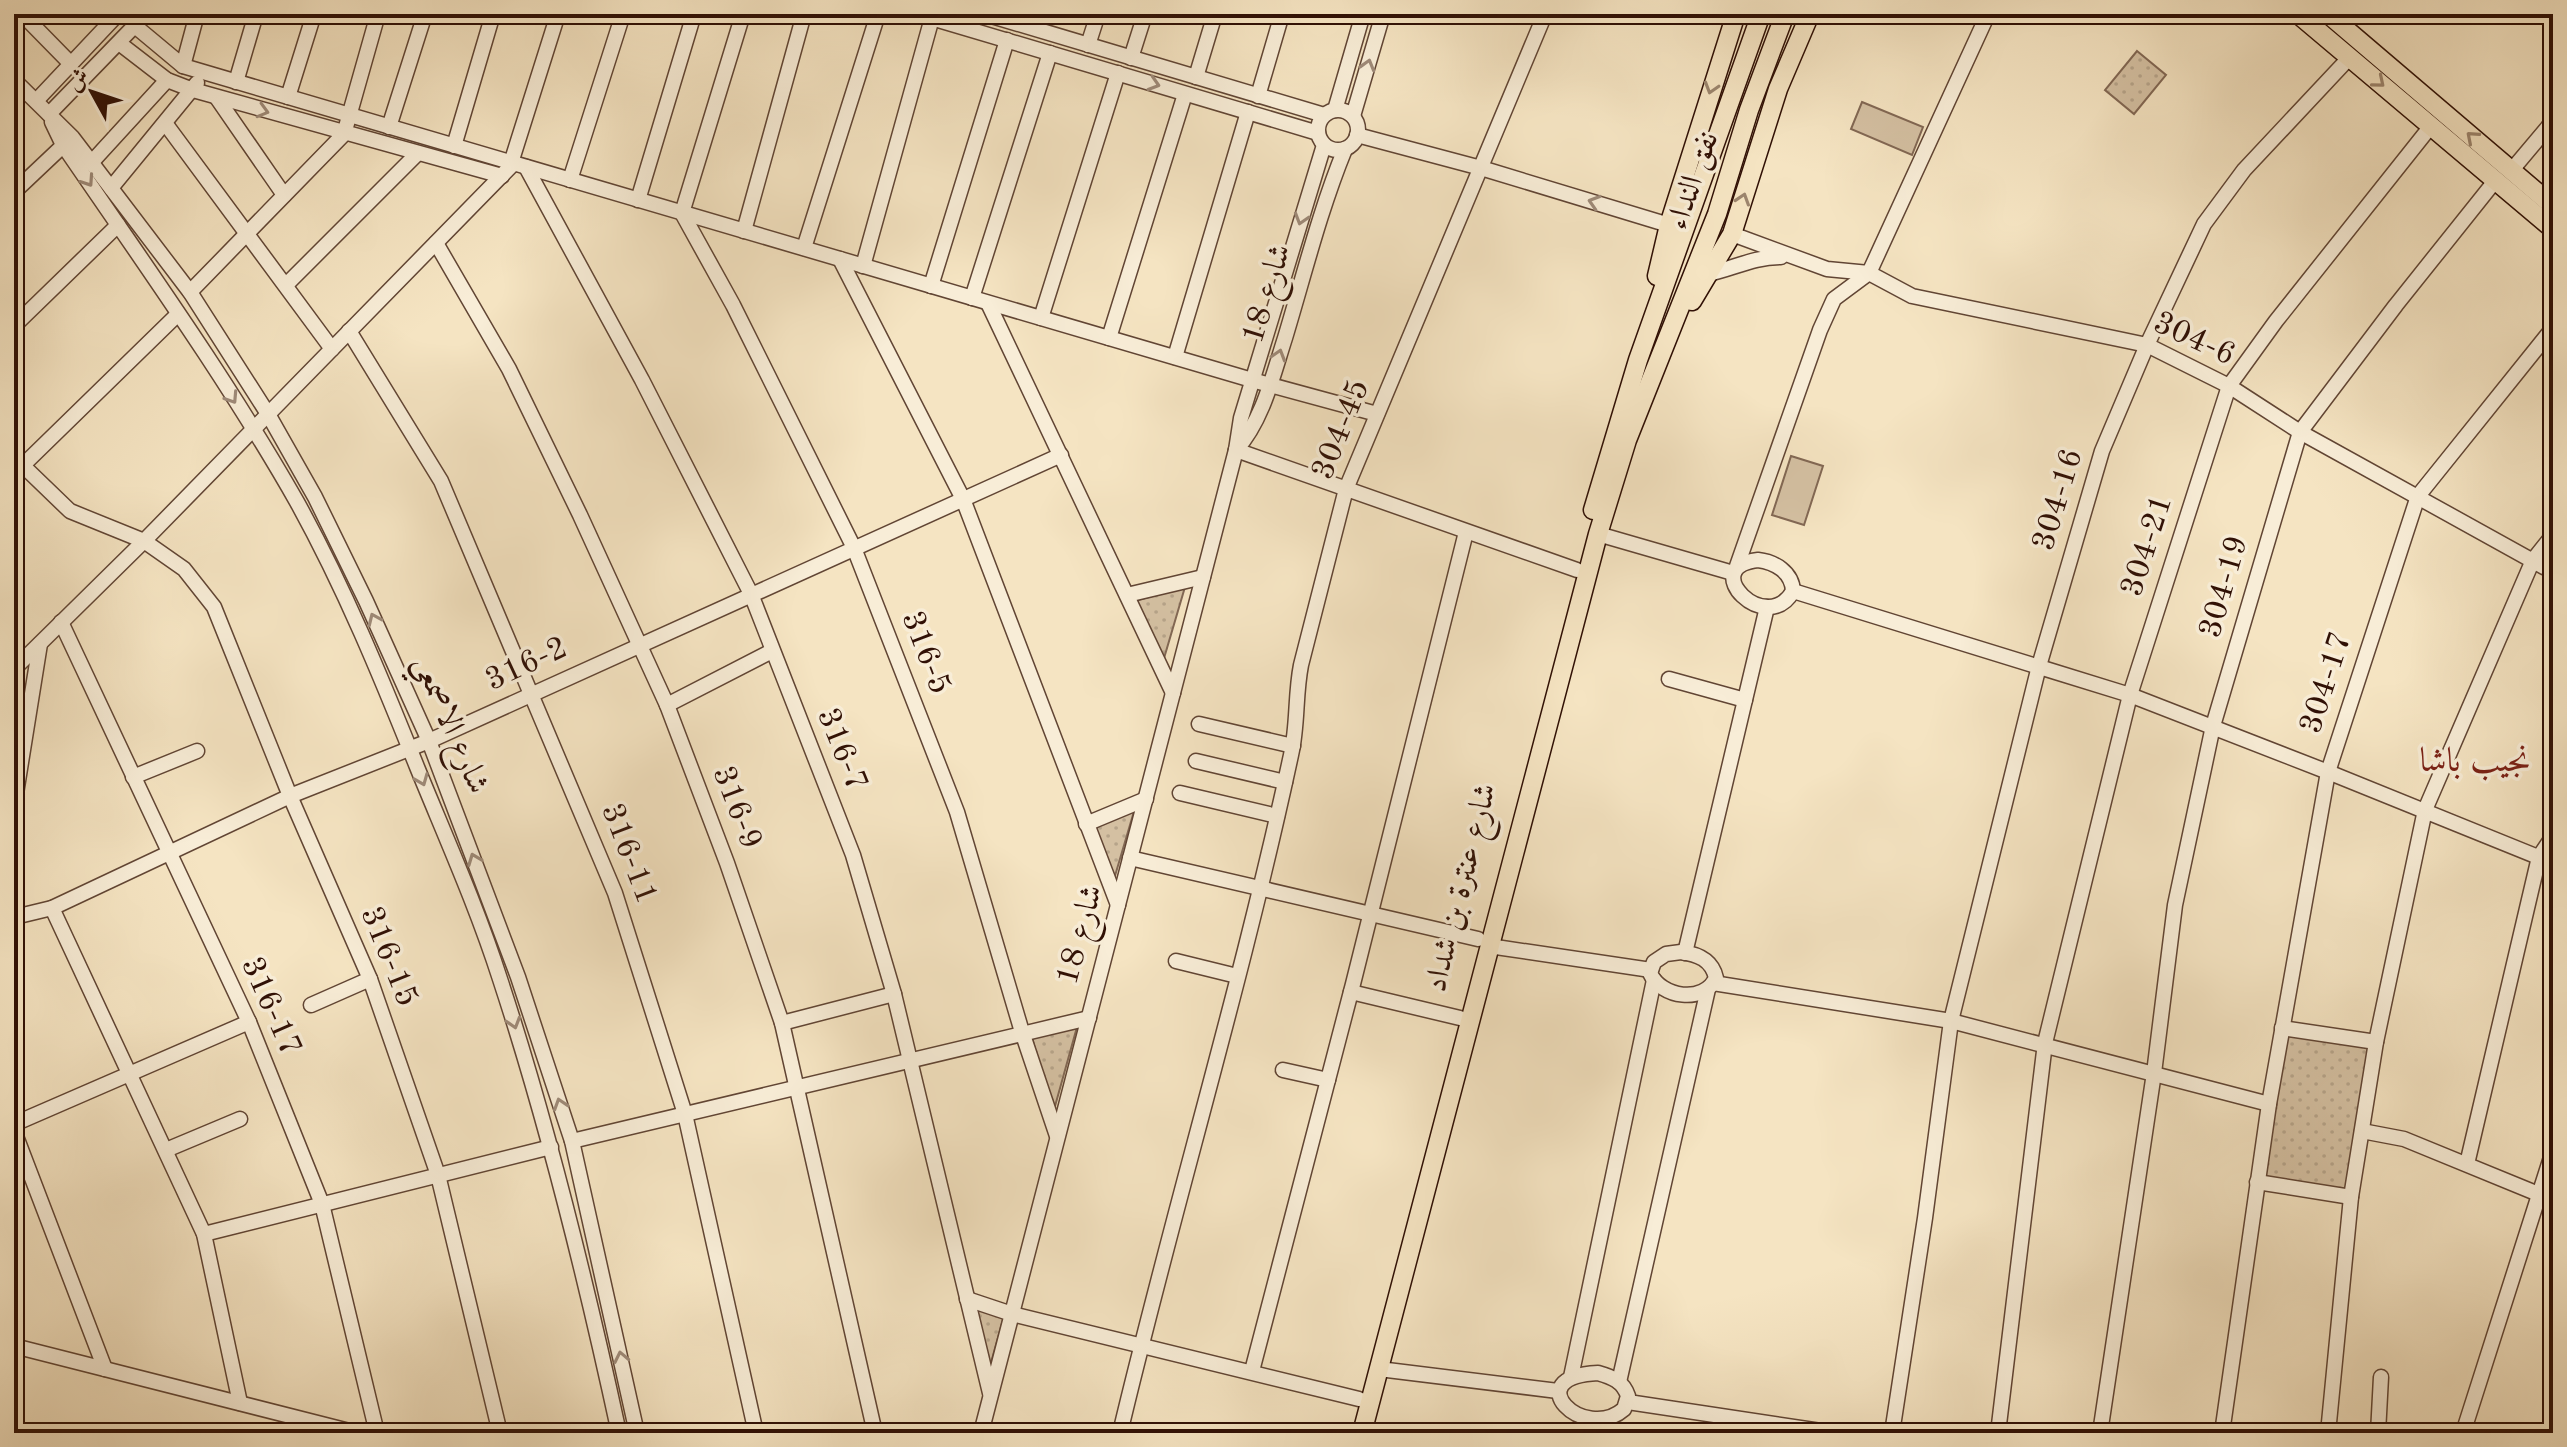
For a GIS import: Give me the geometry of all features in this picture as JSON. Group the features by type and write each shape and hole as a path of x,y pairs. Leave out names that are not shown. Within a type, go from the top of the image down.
{"main road":[{"path":"1646,363 1669,225 1736,14"},
{"name":"نفق النداء","path":"1646,363 1761,14"},
{"name":"نفق النداء","path":"1646,363 1717,214 1749,110 1785,14"},
{"path":"1646,363 1732,234 1778,89 1810,14"},
{"path":"2298,14 2553,229"},
{"path":"2328,14 2553,206"},
{"name":"شارع عنترة بن شداد","path":"1350,1433 1460,1018 1627,440 1646,363"},
{"name":"شارع عنترة بن شداد","path":"1362,1433 1577,570 1646,363"}],"street":[{"path":"36,101 118,14"},
{"path":"49,114 146,14"},
{"path":"183,66 197,14"},
{"path":"236,82 256,14"},
{"path":"288,97 314,14"},
{"path":"190,292 344,134 378,14"},
{"path":"389,127 425,14"},
{"path":"454,146 493,14"},
{"path":"14,669 517,164 558,14"},
{"path":"570,180 623,14"},
{"path":"638,200 694,14"},
{"path":"682,213 743,14"},
{"path":"744,231 804,14"},
{"path":"804,248 878,14"},
{"path":"863,266 925,16 1248,112 1321,139 1333,150 1345,149 1353,144 1357,135 1353,116 1345,111 1329,113 1258,96 1088,45 1031,21 985,14"},
{"path":"1088,45 1098,14"},
{"path":"1131,58 1145,14"},
{"path":"1196,77 1215,14"},
{"path":"1258,96 1282,14"},
{"path":"1321,139 1319,124 1329,113 1363,14"},
{"path":"1353,116 1383,14"},
{"name":"304-45","path":"1120,1433 1260,888 1293,746 1297,684 1346,489 1545,14"},
{"path":"1793,591 1784,602 1767,607 1751,602 1741,596 1734,586 1735,569 1829,309 1834,299 1869,273 1988,14"},
{"path":"25,15 71,64"},
{"path":"135,26 183,66 1377,414"},
{"path":"931,286 1007,40"},
{"path":"119,43 167,80 193,90 502,176"},
{"path":"972,298 1050,53"},
{"name":"304-16","path":"1892,1433 1951,1021 2039,666 2102,451 2204,224 2254,159 2350,57"},
{"path":"111,188 193,90 203,72"},
{"path":"1041,318 1118,73"},
{"name":"شارع الاصمعي","path":"14,80 49,114 118,225 253,429 297,504 353,611 500,977 551,1147 589,1291 619,1433"},
{"path":"91,163 167,80"},
{"path":"1109,338 1185,94"},
{"path":"217,98 284,195"},
{"path":"1175,357 1248,112"},
{"path":"2511,171 2553,121"},
{"path":"165,123 332,349"},
{"name":"304-21","path":"1998,1433 2045,1043 2130,695 2229,386 2276,321 2431,126"},
{"path":"1357,135 1481,168 1669,225"},
{"name":"شارع 18","path":"981,1433 1236,450 1241,418 1321,139"},
{"path":"14,192 67,141"},
{"name":"شارع الاصمعي","path":"67,141 91,163 190,292 268,414 341,549 429,741 518,977 572,1141 637,1433"},
{"name":"شارع 18","path":"1236,450 1252,429 1270,385 1330,188 1345,149"},
{"path":"286,285 417,154"},
{"name":"316-7","path":"517,164 642,380 751,594 853,855 894,994 991,1397"},
{"name":"304-19","path":"2100,1433 2154,1073 2175,905 2213,726 2300,432 2495,181"},
{"name":"316-5","path":"682,213 733,305 854,548 957,812 1022,1032 1058,1138"},
{"path":"14,326 118,225"},
{"name":"304-6","path":"1732,234 1827,269 1869,273 1912,296 2147,345 2229,386 2300,432 2553,572"},
{"name":"316-9","path":"436,243 509,369 640,644 667,705 727,863 782,1023 875,1433"},
{"path":"1707,274 1767,257 1789,257"},
{"path":"840,259 963,499 1118,905"},
{"path":"988,303 1173,693"},
{"path":"17,465 177,315"},
{"name":"304-17","path":"2222,1433 2269,1104 2328,772 2418,496 2553,328"},
{"name":"316-11","path":"349,331 441,481 615,893 685,1114 756,1433"},
{"path":"1236,450 1577,570"},
{"name":"316-2","path":"14,912 23,915 52,908 290,796 429,741 1061,455"},
{"name":"316-15","path":"17,465 70,511 144,541 184,569 214,607 290,796 370,979 438,1175 500,1433"},
{"path":"1252,1371 1466,532"},
{"path":"1598,534 1735,569 1758,560 1771,563 1788,576 1793,591"},
{"path":"2328,1433 2351,1197 2376,1042 2425,810 2533,560 2553,535"},
{"path":"1127,595 1203,577"},
{"path":"1793,591 2130,695 2553,863"},
{"path":"1685,953 1767,607"},
{"name":"316-17","path":"61,622 249,1022 322,1204 377,1433"},
{"path":"14,806 40,644"},
{"path":"667,705 772,651"},
{"path":"1669,679 1745,700"},
{"path":"1199,724 1293,746"},
{"path":"133,777 197,751"},
{"path":"1196,761 1285,782"},
{"path":"1180,793 1277,816"},
{"path":"1086,824 1146,799"},
{"path":"2467,1164 2539,857 2553,836"},
{"path":"1130,858 1484,943 1652,975 1668,990 1678,994 1694,994 1711,986 1951,1021 2045,1043 2269,1104"},
{"path":"52,908 204,1234 240,1403"},
{"path":"1571,1377 1652,975 1660,957 1685,953 1708,962 1715,972 1619,1382"},
{"path":"1176,961 1237,976"},
{"path":"311,1005 370,979"},
{"path":"1351,992 1460,1018"},
{"path":"782,1023 894,994"},
{"path":"572,1141 1089,1018"},
{"path":"14,1124 249,1022"},
{"path":"2282,1028 2376,1042"},
{"path":"1283,1070 1328,1080"},
{"path":"166,1150 240,1119"},
{"path":"14,1131 105,1369"},
{"path":"2362,1131 2404,1139 2553,1200"},
{"path":"204,1234 551,1147"},
{"path":"2463,1433 2553,1151"},
{"path":"2257,1182 2351,1197"},
{"path":"967,1299 1012,1314 1359,1399"},
{"path":"14,1346 357,1433"},
{"path":"1379,1369 1558,1391"},
{"path":"1598,1373 1619,1382 1626,1390 1628,1402 1618,1413 1585,1426 1565,1407 1558,1391 1563,1382 1571,1377 1598,1373"},
{"path":"2378,1433 2381,1377"},
{"path":"1628,1402 1834,1433"}],"shaded area":[{"path":"2137,51 2166,75 2134,114 2105,90"},
{"path":"1862,102 1923,127 1912,155 1851,129"},
{"path":"1791,456 1823,466 1804,525 1772,515"},
{"path":"1185,587 1162,665 1134,607 1138,600"},
{"path":"1135,808 1112,886 1093,826"},
{"path":"1077,1027 1052,1117 1032,1037"},
{"path":"2282,1028 2376,1042 2351,1197 2257,1182"},
{"path":"973,1307 1004,1316 987,1377"}],"district":[{"name":"نجيب باشا","path":"2475,762"}]}
